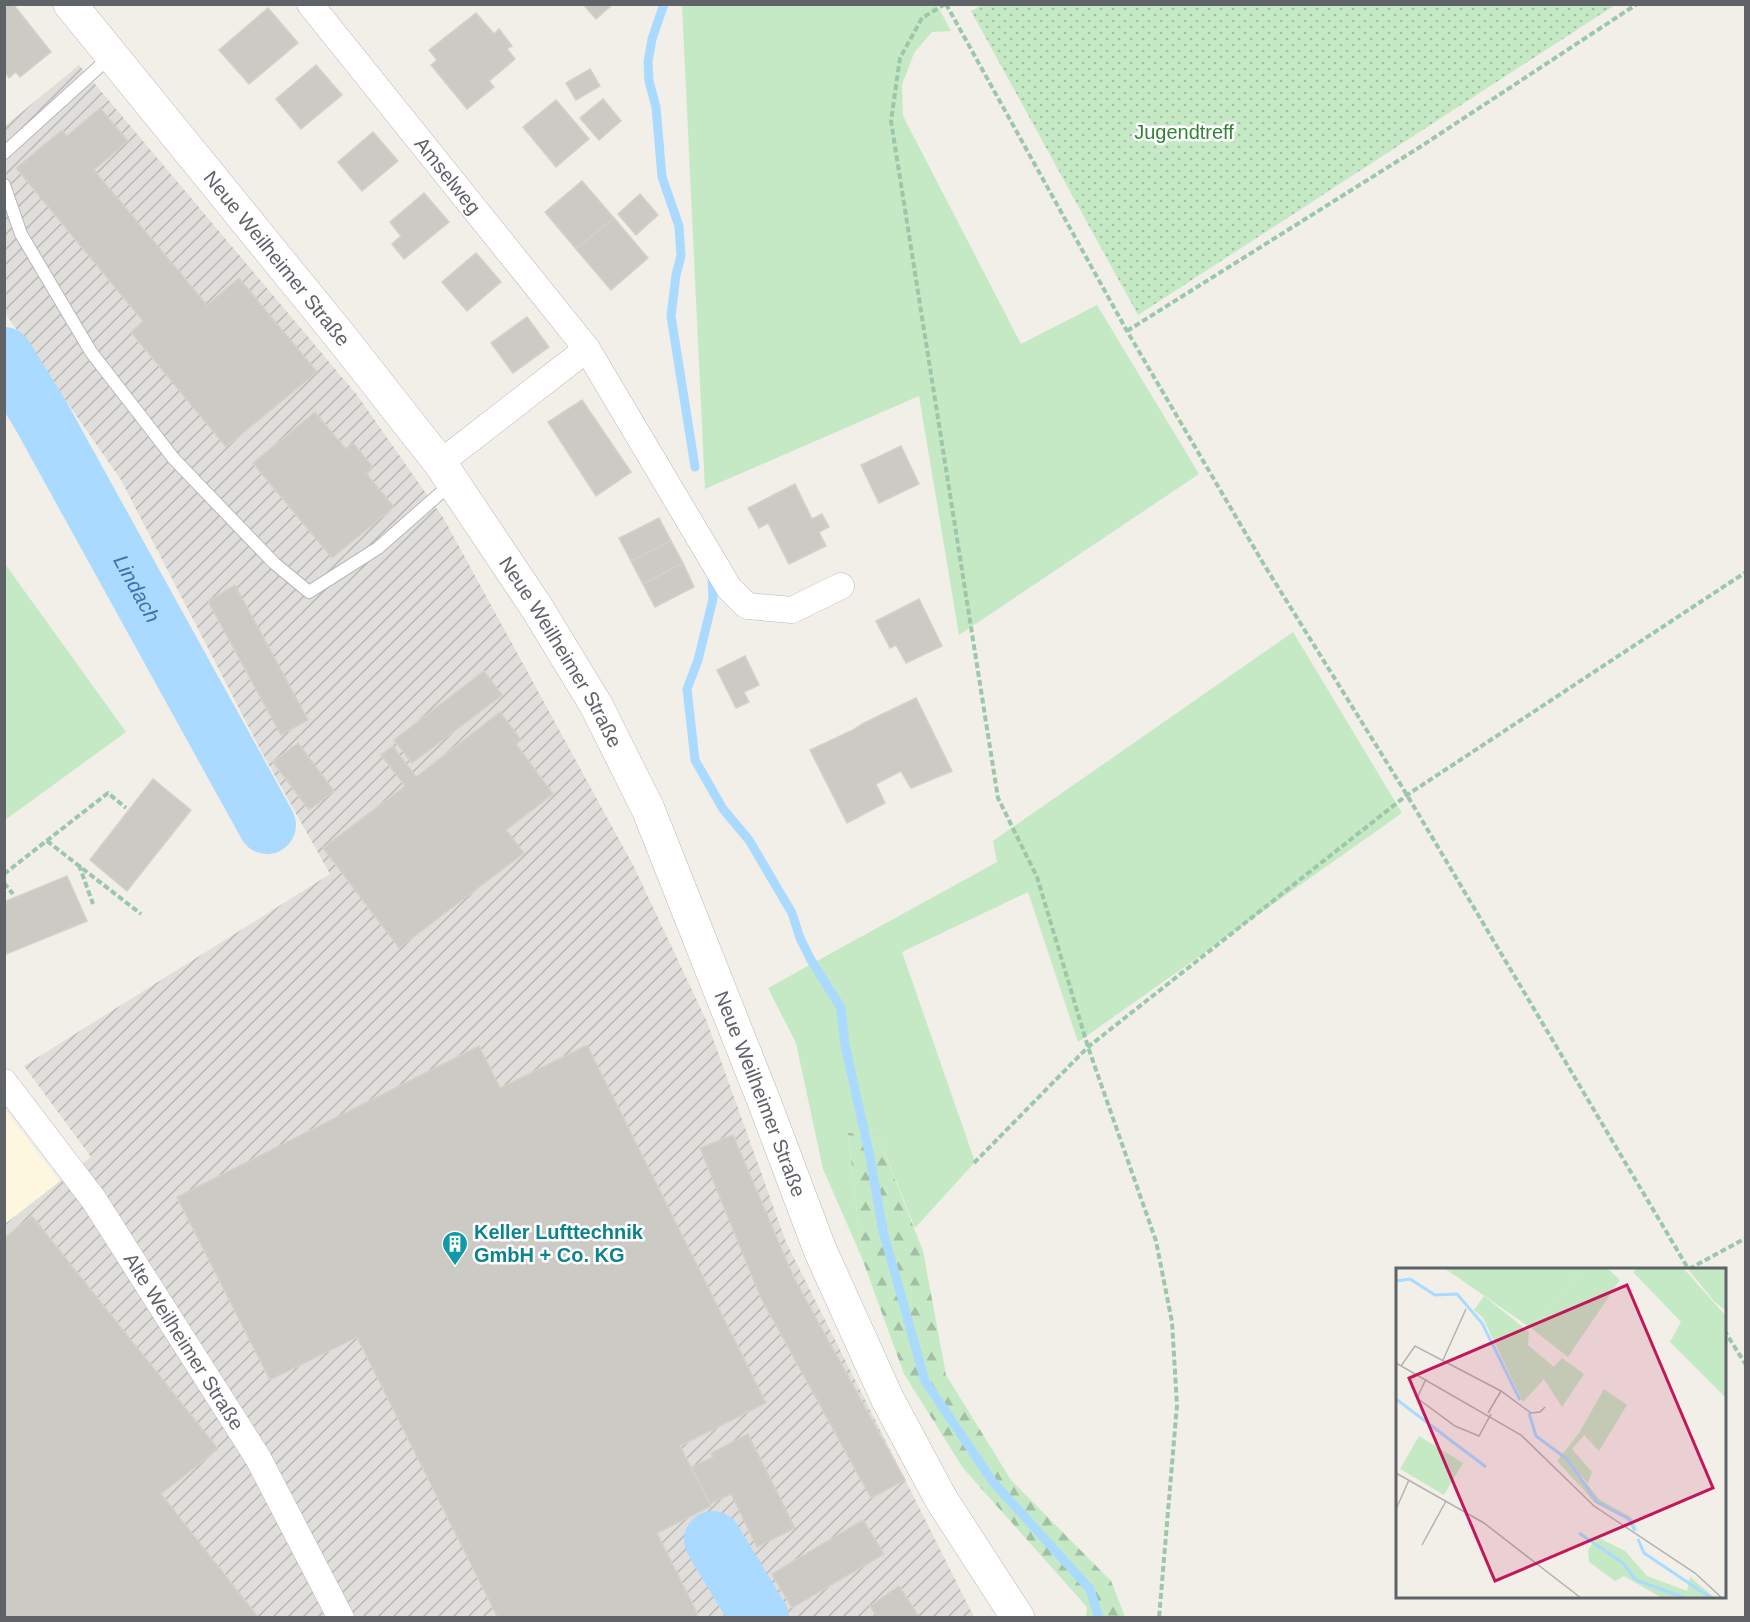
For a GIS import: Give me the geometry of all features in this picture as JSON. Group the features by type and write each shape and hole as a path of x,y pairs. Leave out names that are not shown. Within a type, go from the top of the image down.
{"main road":[{"name":"Neue Weilheimer Straße","path":"70,4 340,336 446,473 537,608 597,705 648,809 765,1104 820,1250 887,1398 941,1499 1018,1617"}],"street":[{"name":"Amselweg","path":"310,4 587,349 729,588 747,606 792,610 841,586"},
{"path":"446,473 587,349"},
{"name":"Alte Weilheimer Straße","path":"4,1082 94,1200 258,1458 341,1617"}],"lane":[{"path":"4,153 112,55"},
{"path":"4,185 21,234 90,352 174,459 274,563 309,592 378,548 446,473"}],"path":[{"path":"1159,1617 1177,1406 1172,1322 1156,1241 1088,1047 1037,877 998,798 891,121 900,58 922,18 946,4 1127,331 1263,563 1407,795 1688,1268"},
{"path":"1127,331 1420,147 1637,4"},
{"path":"974,1163 1088,1047 1407,795 1746,572"},
{"path":"4,874 108,793 126,808"},
{"path":"47,841 141,914"},
{"path":"79,865 93,904"},
{"path":"4,883 13,894"},
{"path":"1691,1268 1746,1238"},
{"path":"1726,1331 1746,1365"}],"shaded area":[{"path":"79,65 357,395 444,519 634,867 707,1022 786,1242 974,1617 5,1618 5,1224 91,1157 24,1066 330,874 261,751 121,480 5,313 5,126"},
{"path":"5,1110 60,1182 5,1224"}],"green space":[{"name":"Jugendtreff","path":"984,4 1615,5 1138,315 971,11"},
{"path":"682,5 937,5 951,31 932,32 914,53 902,85 903,116 1021,344 1097,305 1199,474 959,635 919,396 705,489"},
{"path":"5,564 126,732 4,820"},
{"path":"1293,632 1402,813 1078,1042 1028,892 902,952 975,1162 915,1228 877,1133 848,1134 862,1258 823,1169 796,1043 768,988 997,862 993,841"},
{"path":"848,1133 877,1133 923,1251 946,1375 1011,1480 1111,1581 1125,1617 1086,1617 1087,1607 963,1468 904,1374 862,1258"}],"building":[{"path":"4,4 13,4 51,52 20,77 16,72 9,78 4,71"},
{"path":"583,4 613,4 596,19"},
{"path":"268,8 298,43 249,84 219,50"},
{"path":"476,13 494,34 499,29 512,46 507,49 515,59 489,81 494,87 467,109 431,65 437,60 429,50"},
{"path":"316,65 342,95 301,129 276,99"},
{"path":"590,69 600,86 576,100 566,83"},
{"path":"603,99 621,121 599,140 580,118"},
{"path":"556,100 589,139 556,167 523,127"},
{"path":"100,108 128,141 94,170 207,305 239,278 317,372 226,447 131,332 143,321 16,168 62,130 67,136"},
{"path":"373,132 398,161 362,191 338,162"},
{"path":"582,181 614,218 576,249 545,212"},
{"path":"424,193 449,222 404,259 392,244 401,236 390,222"},
{"path":"640,194 658,215 636,235 618,214"},
{"path":"614,218 648,258 611,290 576,249"},
{"path":"476,253 501,282 467,311 442,282"},
{"path":"527,317 549,347 513,373 491,343"},
{"path":"582,400 631,472 596,496 548,422"},
{"path":"315,412 346,449 353,443 373,467 366,473 394,507 332,558 253,463"},
{"path":"901,446 919,484 879,503 861,465"},
{"path":"795,484 812,519 822,514 829,527 819,532 826,546 789,564 768,523 759,528 748,508"},
{"path":"659,518 671,541 631,561 619,538"},
{"path":"671,541 683,563 643,584 631,561"},
{"path":"683,563 694,587 655,607 643,584"},
{"path":"235,585 308,720 281,735 208,601"},
{"path":"919,599 942,646 906,663 896,645 890,648 876,621"},
{"path":"745,656 759,685 744,692 749,702 736,708 717,670"},
{"path":"484,671 502,695 412,763 394,740"},
{"path":"916,698 952,771 911,788 901,771 876,784 885,803 847,823 810,750"},
{"path":"500,712 521,740 516,744 553,794 506,830 524,853 399,948 323,848 405,786 381,755 393,746 416,777"},
{"path":"298,743 334,791 309,810 273,762"},
{"path":"153,779 191,810 127,891 90,860"},
{"path":"67,876 87,921 4,955 4,902"},
{"name":"Keller Lufttechnik GmbH + Co. KG","path":"587,1045 766,1403 680,1446 711,1506 657,1533 698,1615 694,1618 498,1618 357,1337 270,1380 177,1197 479,1046 500,1088"},
{"path":"733,1135 794,1278 905,1480 871,1498 760,1296 700,1148"},
{"path":"32,1216 218,1449 161,1494 259,1618 4,1618 4,1238"},
{"path":"748,1434 795,1528 757,1547 731,1494 710,1504 691,1467 713,1457 711,1453"},
{"path":"863,1520 884,1554 792,1608 772,1574"},
{"path":"899,1586 920,1618 878,1618 870,1606"}],"waterway":[{"path":"664,4 652,39 648,62 649,81 656,107 662,177 679,226 681,256 676,275 671,316 695,467"},
{"name":"Lindach","path":"4,356 40,414 267,825"},
{"path":"712,577 713,599 698,660 687,689 695,760 723,809 749,840 792,913 800,938 811,960 841,1008 845,1045 870,1157 883,1231 925,1381 993,1482 1090,1589 1099,1618"},
{"name":"Lindach","path":"713,1540 760,1618"}],"place":[{"name":"Keller Lufttechnik GmbH + Co. KG","path":"455,1267"}]}
